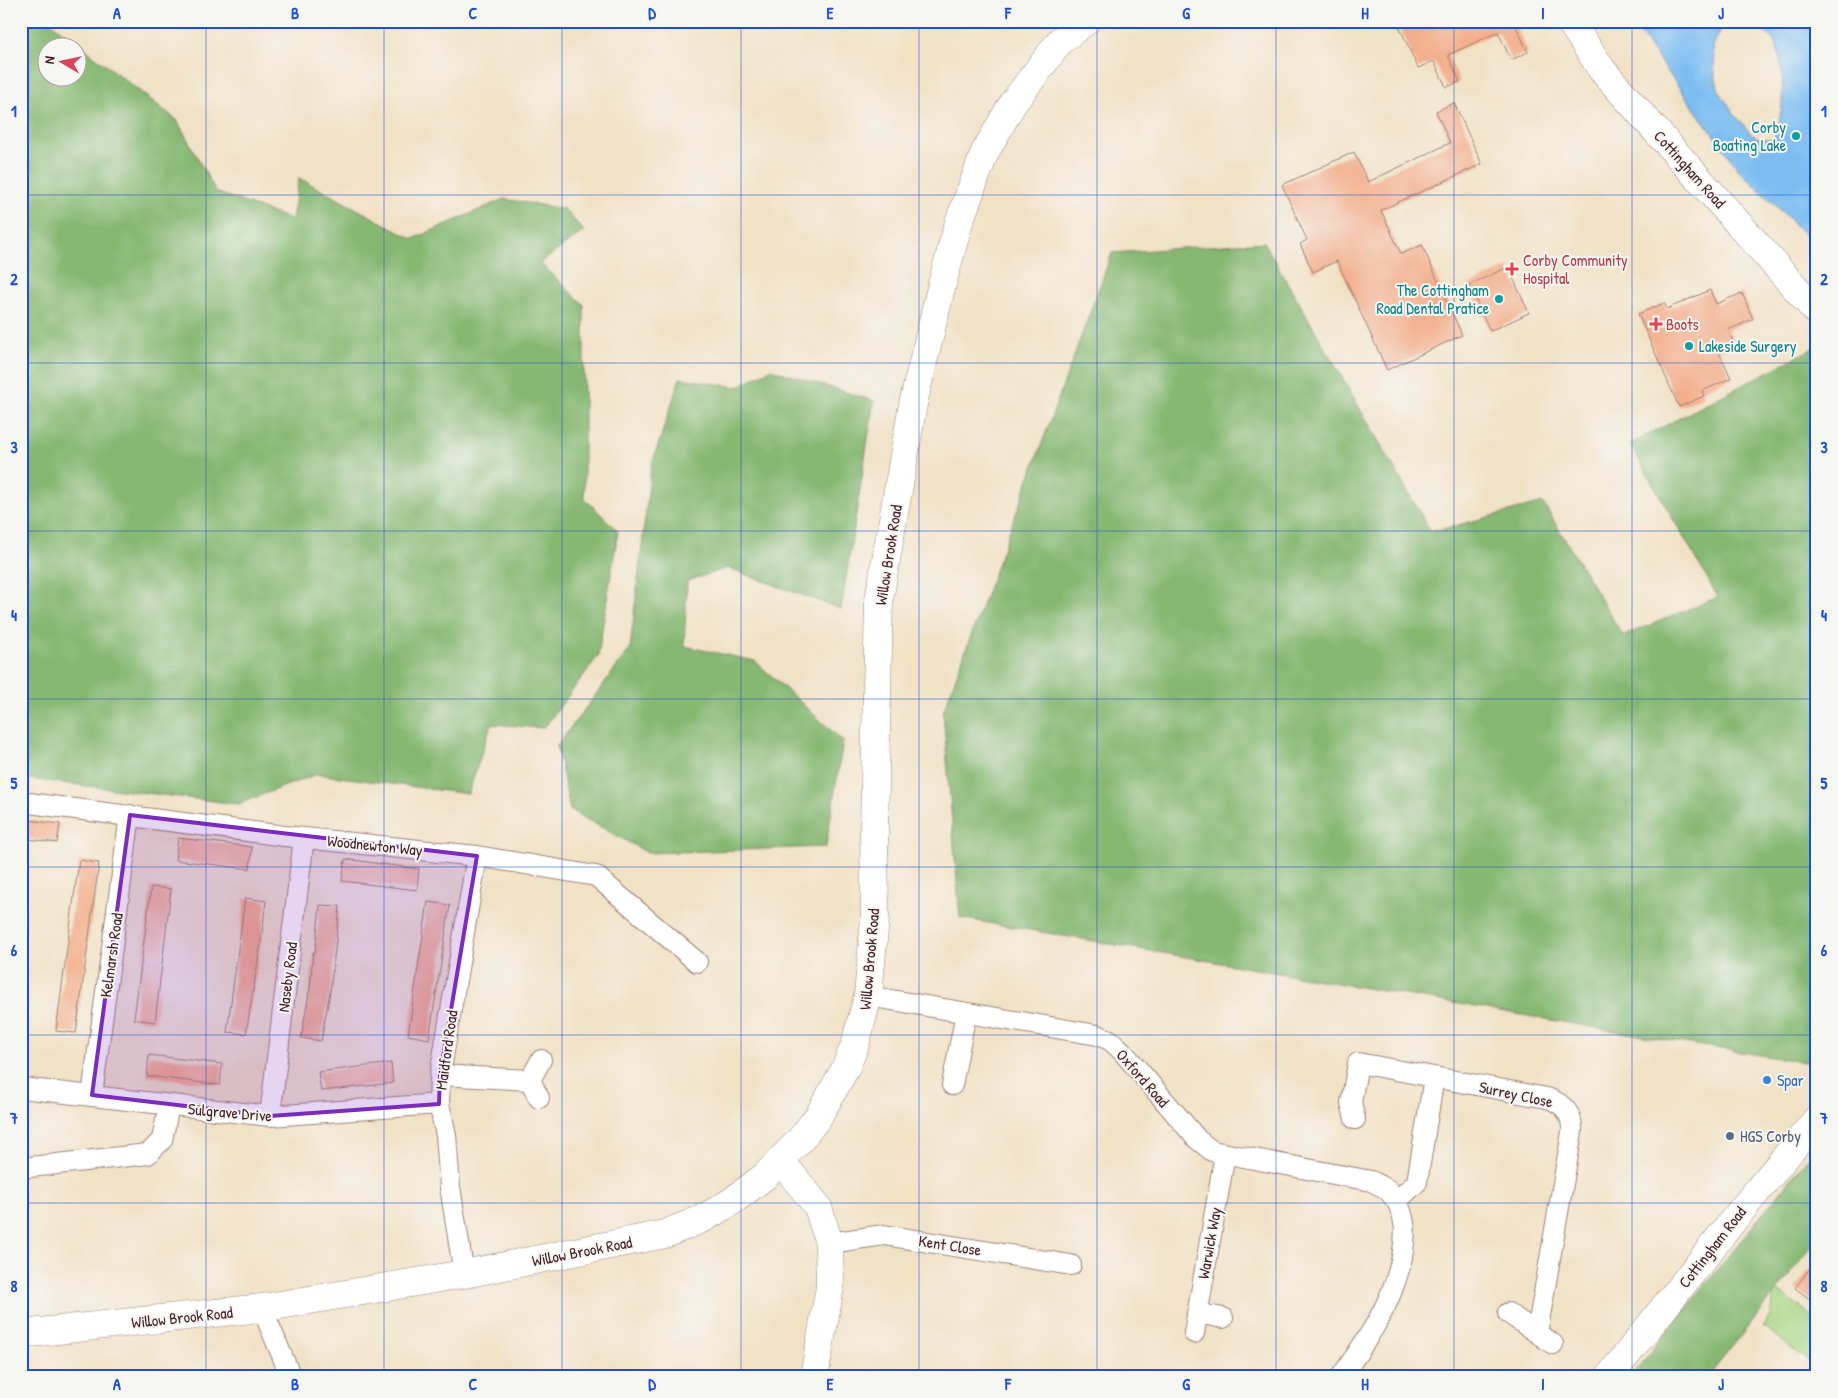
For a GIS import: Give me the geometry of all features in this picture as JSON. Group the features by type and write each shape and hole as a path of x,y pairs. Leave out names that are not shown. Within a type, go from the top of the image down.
{"main road":[{"name":"Willow Brook Road","path":"21,1334 262,1308 464,1274 665,1234 704,1218 749,1189 781,1161 806,1132 833,1092 855,1045 868,996 875,918 874,829 880,600 913,404 941,288 960,222 985,152 1019,95 1062,40 1086,21"},
{"name":"Cottingham Road","path":"1570,21 1602,70 1817,312"},
{"name":"Cottingham Road","path":"1609,1377 1743,1208 1817,1119"},
{"path":"781,1161 818,1207 829,1244 830,1287 814,1377"}],"street":[{"name":"Woodnewton Way","path":"21,802 304,838 477,856 596,876 697,962"},
{"name":"Kelmarsh Road","path":"92,1095 130,815"},
{"name":"Naseby Road","path":"270,1116 304,838"},
{"name":"Maidford Road","path":"464,1274 450,1187 446,1135 439,1104 440,1075 477,856"},
{"name":"Oxford Road","path":"868,996 1097,1035 1110,1040 1123,1052 1197,1140 1212,1151 1371,1180 1387,1189 1397,1201"},
{"path":"952,1085 966,1013"},
{"path":"530,1080 541,1060"},
{"name":"Surrey Close","path":"1355,1120 1351,1103 1358,1063 1554,1100 1564,1107 1571,1119 1572,1126 1545,1339 1508,1313"},
{"path":"440,1075 530,1080"},
{"path":"1341,1377 1372,1333 1388,1302 1394,1285 1403,1252 1405,1224 1397,1201 1417,1182 1434,1077"},
{"path":"530,1080 539,1098"},
{"name":"Sulgrave Drive","path":"21,1088 270,1116 439,1104"},
{"path":"21,1168 148,1154 162,1140 169,1106"},
{"name":"Warwick Way","path":"1223,1318 1196,1323 1225,1154"},
{"name":"Kent Close","path":"829,1244 884,1235 1071,1265"},
{"path":"262,1308 291,1377"}],"highlighted area":[{"path":"130,815 477,856 440,1075 439,1104 270,1116 92,1095"}],"green space":[{"path":"21,21 49,21 71,38 38,38 38,88 88,88 88,51 177,120 216,192 292,220 299,178 413,239 504,199 564,209 584,231 540,263 584,305 584,498 618,531 598,656 544,728 491,724 468,794 317,774 238,804 21,778"},
{"path":"1264,242 1431,532 1543,503 1623,636 1718,597 1630,444 1817,346 1817,1064 1690,1044 960,918 943,712 1112,253"},
{"path":"771,369 874,401 841,609 728,568 687,581 684,646 755,661 843,741 826,847 648,853 570,810 557,746 630,649 651,467 680,378 737,387"},
{"path":"1817,1147 1817,1240 1708,1377 1630,1377"},
{"path":"1774,1288 1817,1320 1817,1367 1763,1326 1772,1312"}],"water":[{"name":"Corby Boating Lake","path":"1631,21 1817,21 1817,246 1739,170","holes":["1740,23 1759,29 1769,35 1775,43 1779,55 1782,70 1782,102 1777,130 1773,139 1760,139 1751,134 1719,91 1715,76 1713,46 1719,31 1729,25"]}],"building":[{"path":"1409,21 1521,21 1515,24 1528,52 1511,60 1498,32 1448,55 1460,82 1446,87 1434,61 1418,68 1399,26"},
{"path":"1454,103 1482,164 1381,210 1401,254 1422,245 1462,335 1387,370 1337,261 1313,272 1300,244 1307,240 1282,185 1354,152 1368,182 1450,143 1436,111"},
{"name":"The Cottingham Road Dental Pratice","path":"1508,267 1529,313 1490,331 1469,285"},
{"name":"Lakeside Surgery","path":"1710,290 1716,304 1742,293 1753,319 1728,330 1734,343 1718,350 1731,378 1702,391 1704,396 1679,407 1638,314 1664,303 1667,309"},
{"path":"21,819 60,824 57,843 21,838"},
{"path":"178,838 252,847 250,869 175,860"},
{"path":"345,859 419,869 417,890 342,881"},
{"path":"79,860 99,863 76,1033 56,1031"},
{"path":"151,887 171,889 155,1022 134,1019"},
{"path":"245,898 266,901 246,1034 227,1032"},
{"path":"428,902 450,905 429,1039 408,1035"},
{"path":"320,905 340,906 330,992 321,1041 301,1038 310,988 313,952 315,953"},
{"path":"149,1055 222,1064 220,1085 147,1076"},
{"path":"391,1063 393,1083 321,1091 318,1072"},
{"path":"1817,1259 1817,1293 1811,1300 1795,1288"}],"place":[{"name":"Corby Boating Lake","path":"1796,136"},
{"name":"Corby Community Hospital","path":"1512,269"},
{"name":"The Cottingham Road Dental Pratice","path":"1499,299"},
{"name":"Boots","path":"1656,324"},
{"name":"Lakeside Surgery","path":"1689,346"},
{"name":"Spar","path":"1767,1080"},
{"name":"HGS Corby","path":"1730,1136"}]}
